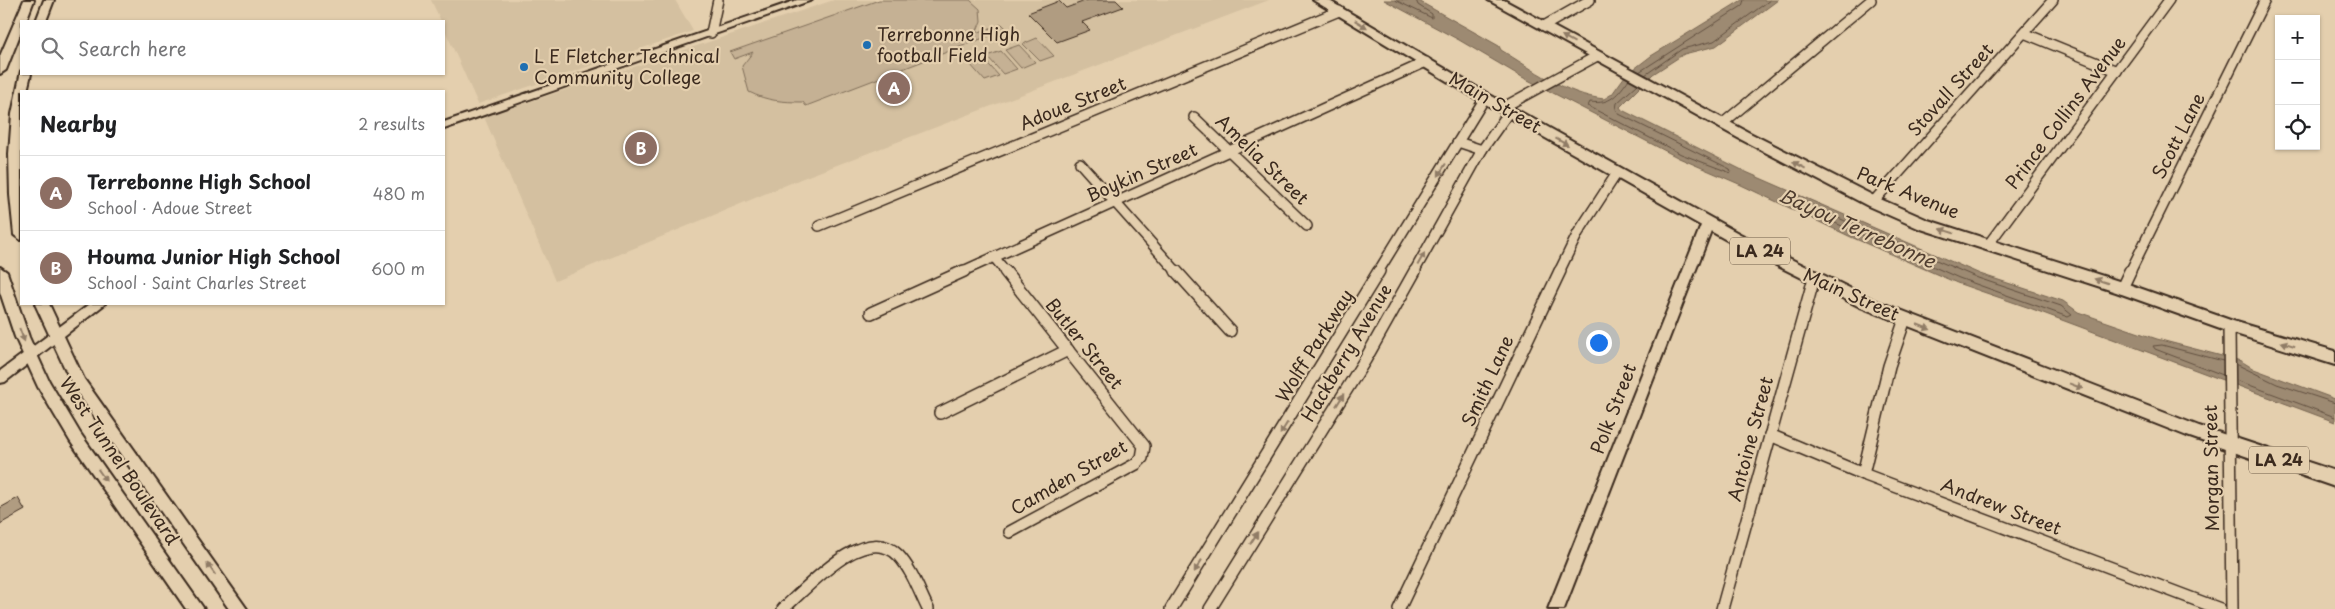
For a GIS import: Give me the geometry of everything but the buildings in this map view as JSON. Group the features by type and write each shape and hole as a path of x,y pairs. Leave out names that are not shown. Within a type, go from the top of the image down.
{"main road":[{"path":"0,70 28,0"},
{"path":"41,20 50,0"},
{"name":"Main Street","path":"1319,0 1505,110 1617,173 1708,224 1814,278 1905,320 2229,443 2335,479"},
{"name":"Park Avenue","path":"1494,0 1658,87 1722,124 1873,202 1923,224 2122,288 2229,326 2335,358"},
{"path":"22,90 25,75"},
{"path":"20,104 15,134 15,184 20,226"},
{"name":"West Tunnel Boulevard","path":"0,272 30,354 43,383 75,437 196,609"},
{"name":"West Tunnel Boulevard","path":"42,305 78,382 239,609"}],"street":[{"path":"711,33 718,0"},
{"path":"445,126 807,0"},
{"path":"1544,26 1590,0"},
{"path":"1722,124 1871,0"},
{"name":"Stovall Street","path":"1873,202 2053,0"},
{"name":"Prince Collins Avenue","path":"1988,245 2169,0"},
{"name":"Scott Lane","path":"2122,288 2265,0"},
{"name":"Adoue Street","path":"820,226 1339,11"},
{"path":"2024,33 2117,71"},
{"name":"Hackberry Avenue","path":"1210,609 1365,360 1505,110 1532,90 1597,56"},
{"name":"Boykin Street","path":"871,313 1426,62"},
{"name":"Wolff Parkway","path":"1171,609 1485,98"},
{"name":"Amelia Street","path":"1194,117 1307,226"},
{"path":"1458,142 1482,150"},
{"path":"1080,163 1230,331"},
{"name":"Smith Lane","path":"1399,609 1578,233 1617,173"},
{"name":"Polk Street","path":"1556,609 1708,224"},
{"name":"Butler Street","path":"994,257 1138,437 1144,446 1144,453"},
{"name":"Antoine Street","path":"1722,609 1814,278"},
{"path":"0,378 98,305"},
{"path":"1863,474 1889,366 1905,320"},
{"name":"Morgan Street","path":"2229,326 2228,385 2232,609"},
{"path":"940,413 1068,350"},
{"name":"Andrew Street","path":"1770,435 1863,474 2220,609"},
{"name":"Camden Street","path":"1010,532 1136,464 1144,453"},
{"path":"783,609 845,556 862,546 872,545 890,548 899,555 928,609"}],"shaded area":[{"name":"L E Fletcher Technical Community College","path":"431,0 675,0 693,31 478,104 445,30 445,20 441,20"},
{"path":"834,0 1269,0 803,178 555,281 484,117"},
{"path":"879,0 970,0 980,9 981,21 976,33 1002,24 1007,29 806,106 803,102 775,100 749,92 742,66 753,52 734,59 730,52"},
{"path":"1037,38 1054,56 1040,61 1023,44"},
{"path":"1019,45 1035,62 1021,68 1005,50"},
{"path":"1001,51 1017,69 1003,74 987,56"},
{"path":"983,58 999,76 985,81 969,63"}],"water":[{"name":"Bayou Terrebonne","path":"1384,0 1417,0 1499,46 1501,50 1563,87 1590,97 1604,99 1612,94 1625,76 1651,56 1742,0 1778,0 1716,46 1684,54 1653,74 1620,107 1622,110 1746,172 1980,274 2063,301 2078,312 2157,339 2241,361 2254,369 2335,399 2335,422 2027,307 1957,283 1851,237 1679,158 1522,77 1459,40"}],"place":[{"name":"Terrebonne High football Field","path":"867,45"},
{"name":"L E Fletcher Technical Community College","path":"524,67"},
{"name":"Terrebonne High School","path":"894,88"},
{"name":"Houma Junior High School","path":"641,148"}]}
